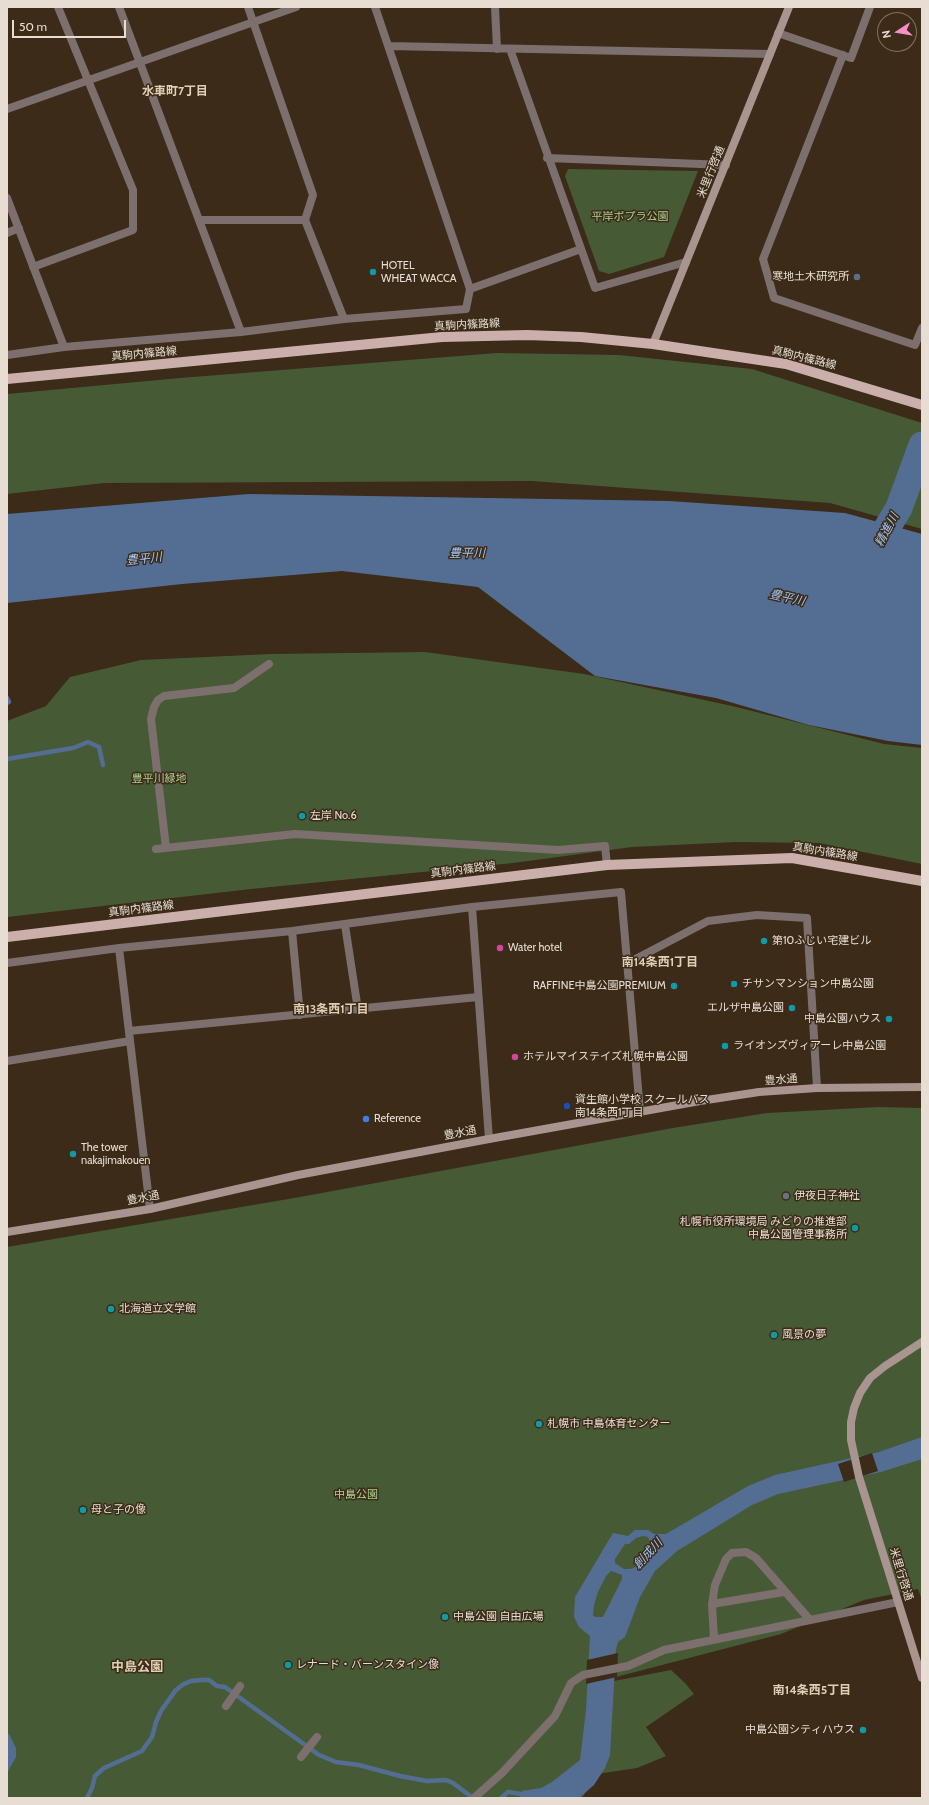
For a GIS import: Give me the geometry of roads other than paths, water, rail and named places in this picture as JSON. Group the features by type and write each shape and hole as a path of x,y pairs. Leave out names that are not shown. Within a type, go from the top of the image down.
{"main road":[{"name":"真駒内篠路線","path":"7,379 442,337 478,335 581,337 653,344 786,364 922,405"},
{"name":"真駒内篠路線","path":"7,937 608,865 792,858 922,881"}],"street":[{"path":"33,267 133,230 133,190 58,7"},
{"path":"119,7 241,332"},
{"path":"248,7 313,195 305,220 344,319"},
{"path":"7,109 139,61 296,7"},
{"path":"7,355 64,347 241,332 344,319 466,309 470,289 375,7"},
{"path":"495,7 497,48"},
{"name":"米里行啓通","path":"653,344 789,7"},
{"path":"778,33 851,58 870,7"},
{"path":"389,46 770,54"},
{"path":"510,49 547,158 595,288 686,262"},
{"path":"843,55 763,260 774,298 915,345 922,328"},
{"path":"547,158 726,164"},
{"path":"7,198 64,347"},
{"path":"199,220 305,220"},
{"path":"7,233 19,228"},
{"path":"470,289 581,249"},
{"path":"166,848 151,719 154,707 158,700 164,696 234,688 268,664"},
{"path":"156,849 295,834 558,850 605,846 608,865"},
{"path":"7,963 119,948 344,925 472,907 621,892 640,1111"},
{"path":"472,907 489,1139"},
{"path":"628,963 708,922 757,915 807,918 817,1088"},
{"path":"344,925 358,1010"},
{"path":"292,931 300,1015"},
{"path":"119,948 150,1209"},
{"path":"129,1031 478,998"},
{"path":"7,1061 130,1041"},
{"name":"豊水通","path":"7,1232 150,1209 298,1175 640,1111 759,1092 817,1088 922,1087"},
{"name":"米里行啓通","path":"922,1342 870,1378 860,1392 850,1422 854,1459 859,1477 922,1678"},
{"path":"714,1639 712,1604 714,1585 726,1559 732,1553 740,1551 750,1554 756,1558 784,1592 810,1620"},
{"path":"712,1604 784,1592"},
{"path":"475,1797 502,1773 555,1716 571,1683 583,1675 628,1666 664,1650 898,1602"},
{"path":"226,1706 240,1686"},
{"path":"302,1757 317,1737"}],"water":[{"name":"豊平川","path":"249,494 669,501 845,513 922,534 922,745 888,741 809,725 716,698 595,676 478,587 342,571 182,584 7,603 7,514"},
{"name":"創成川","path":"922,1437 922,1459 881,1472 778,1494 752,1505 677,1551 655,1571 640,1597 625,1637 618,1642 616,1649 610,1755 605,1768 594,1785 579,1798 520,1798 522,1791 541,1788 552,1782 580,1760 586,1710 590,1636 579,1627 574,1617 575,1597 613,1533 628,1536 635,1530 648,1530 654,1534 666,1534 748,1486 775,1475 879,1452","holes":["643,1536 648,1537 651,1543 649,1551 642,1563 630,1569 624,1569 615,1563 615,1559 625,1544 629,1544 636,1538","611,1571 622,1575 622,1579 603,1617 595,1617 593,1615 594,1605 598,1592 606,1576"]},
{"path":"7,1733 9,1734 16,1748 16,1757 7,1773"}],"waterway":[{"name":"精進川","path":"872,559 884,533 899,508 922,445"},
{"path":"7,698 9,702 7,703"},
{"path":"7,759 73,748 88,742 99,747 103,765"},
{"path":"87,1798 92,1788 95,1776 104,1768 142,1751 152,1737 161,1711 175,1691 182,1685 191,1681 201,1680 209,1680 217,1686 225,1687 319,1755 336,1762 359,1765 400,1776 427,1781 446,1780 453,1783 473,1798"},
{"path":"501,1798 508,1792 521,1794 524,1798"}],"place":[{"name":"HOTEL WHEAT WACCA","path":"373,272"},
{"name":"寒地土木研究所","path":"857,277"},
{"name":"左岸 No.6","path":"302,816"},
{"name":"第10ふじい宅建ビル","path":"764,941"},
{"name":"Water hotel","path":"500,948"},
{"name":"チサンマンション中島公園","path":"734,984"},
{"name":"RAFFINE中島公園PREMIUM","path":"674,986"},
{"name":"エルザ中島公園","path":"792,1008"},
{"name":"中島公園ハウス","path":"889,1019"},
{"name":"ライオンズヴィアーレ中島公園","path":"725,1046"},
{"name":"ホテルマイステイズ札幌中島公園","path":"515,1057"},
{"name":"資生館小学校 スクールバス 南14条西1丁目","path":"567,1106"},
{"name":"Reference","path":"366,1119"},
{"name":"The tower nakajimakouen","path":"73,1154"},
{"name":"伊夜日子神社","path":"786,1196"},
{"name":"札幌市役所環境局 みどりの推進部 中島公園管理事務所","path":"855,1228"},
{"name":"北海道立文学館","path":"111,1309"},
{"name":"風景の夢","path":"774,1335"},
{"name":"札幌市 中島体育センター","path":"539,1424"},
{"name":"母と子の像","path":"83,1510"},
{"name":"中島公園 自由広場","path":"445,1617"},
{"name":"レナード・バーンスタイン像","path":"288,1665"},
{"name":"中島公園シティハウス","path":"863,1730"}],"district":[{"name":"水車町7丁目","path":"175,91"},
{"name":"南14条西1丁目","path":"660,962"},
{"name":"南13条西1丁目","path":"331,1009"},
{"name":"中島公園","path":"137,1667"},
{"name":"南14条西5丁目","path":"812,1690"}],"park label":[{"name":"平岸ポプラ公園","path":"630,217"},
{"name":"豊平川緑地","path":"159,779"}]}
